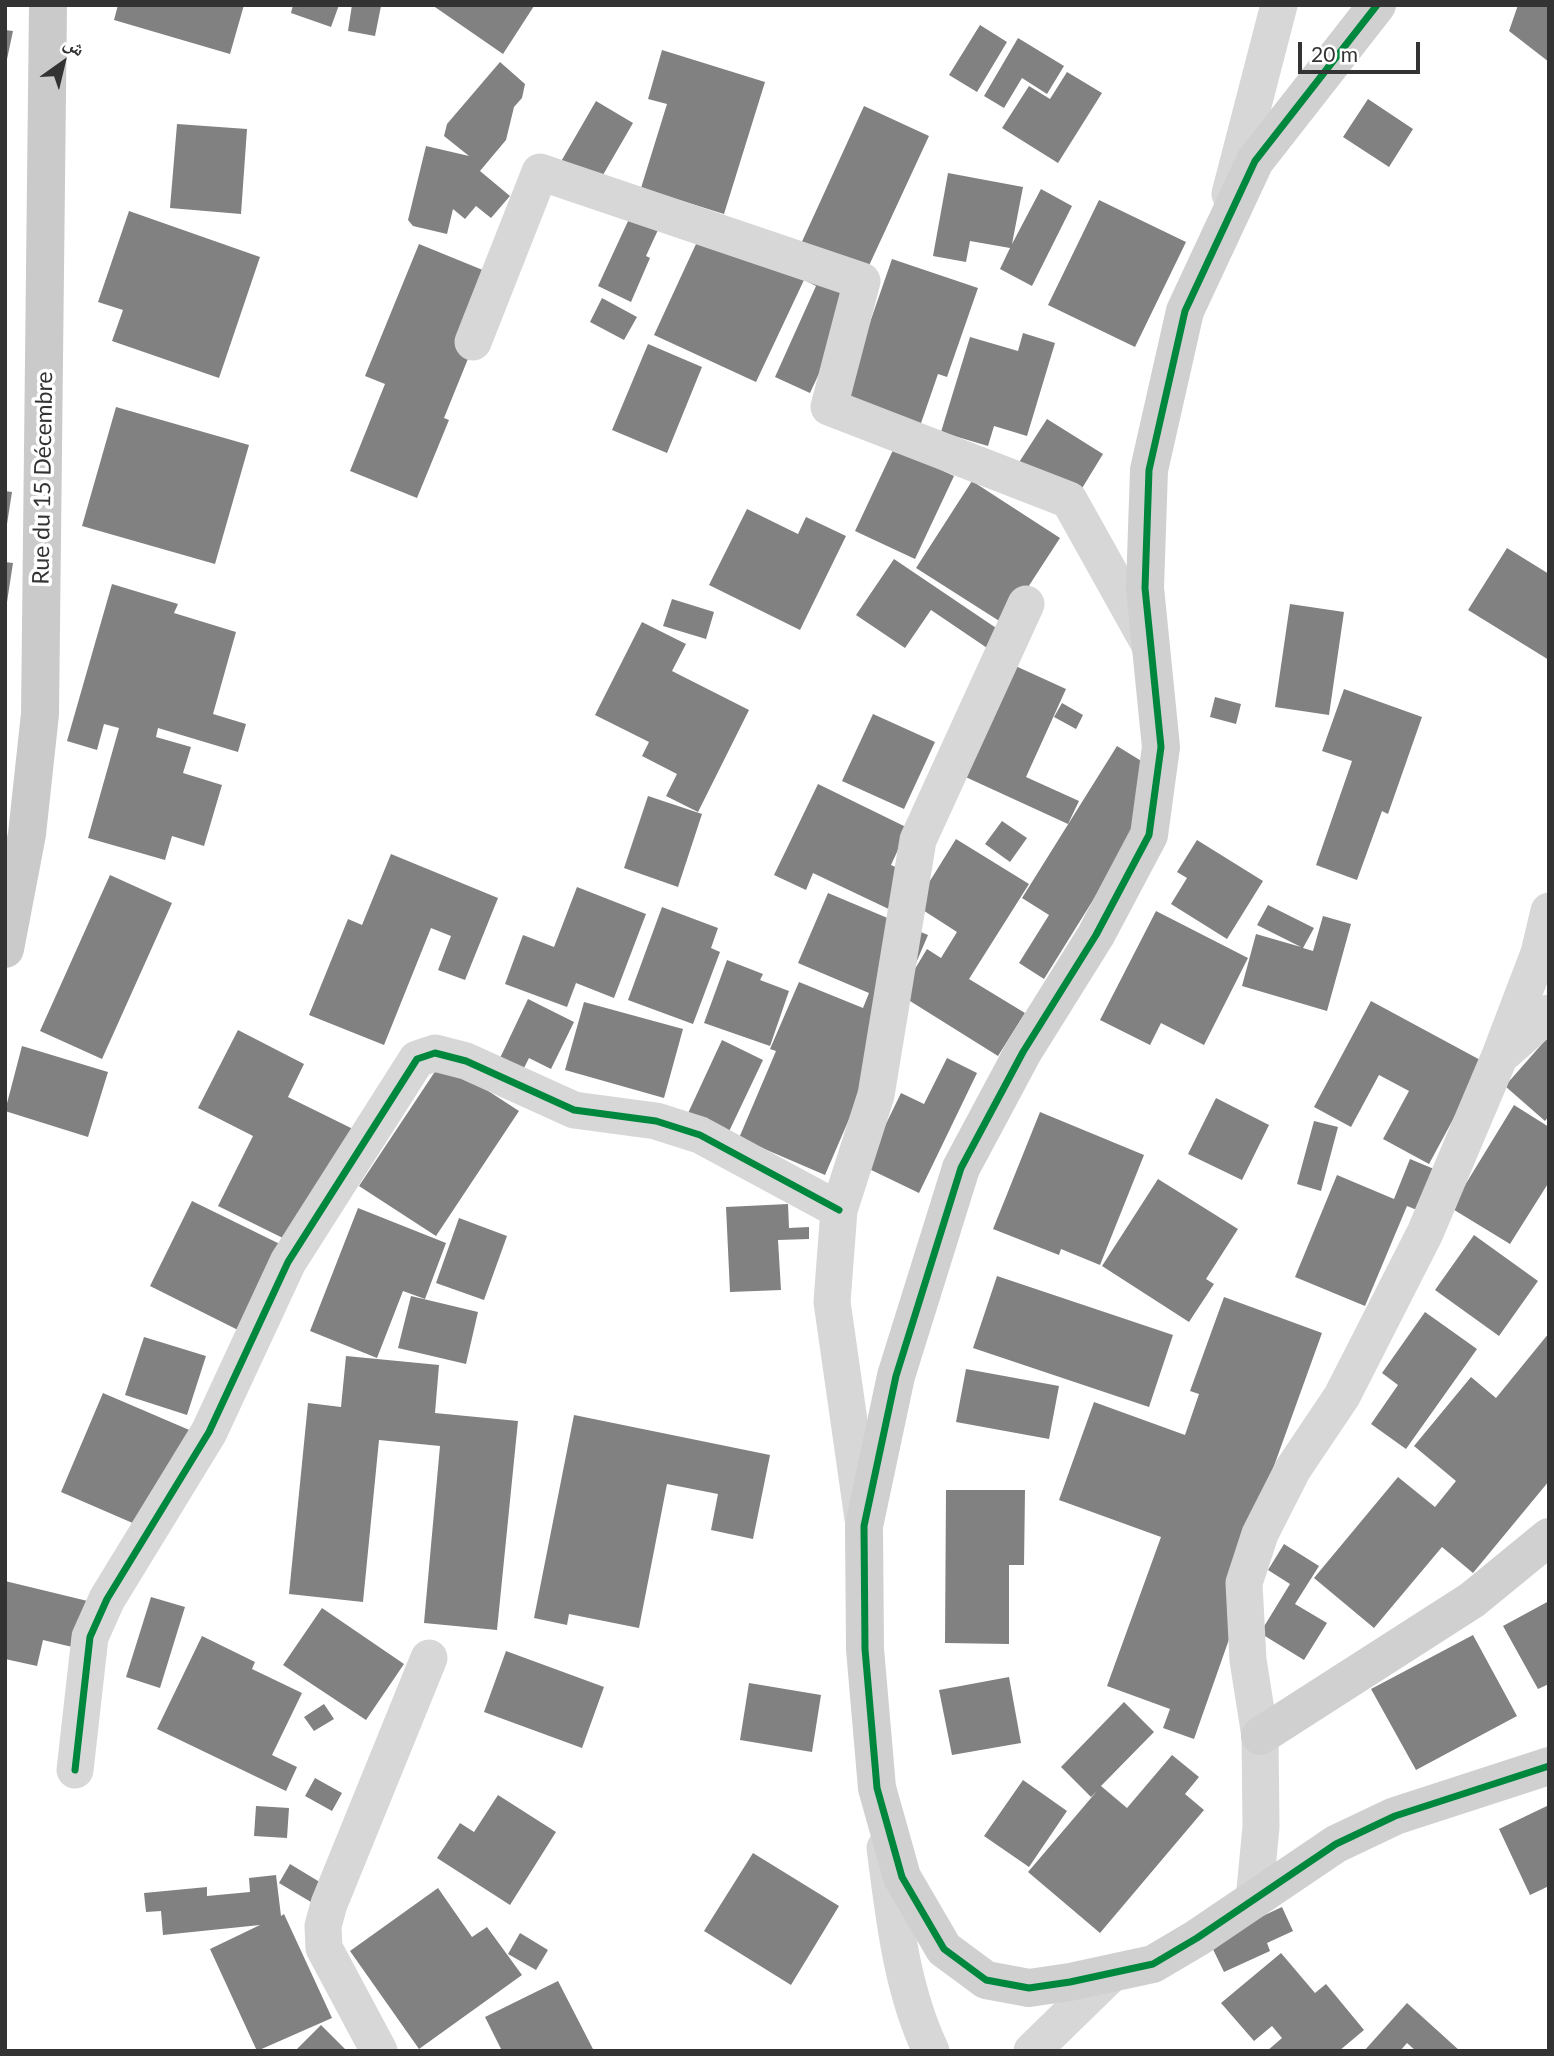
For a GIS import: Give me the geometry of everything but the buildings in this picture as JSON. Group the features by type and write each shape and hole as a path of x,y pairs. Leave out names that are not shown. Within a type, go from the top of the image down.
{"main road":[{"name":"Rue du 15 Décembre","path":"5,949 27,834 40,714 48,5"}],"street":[{"path":"1217,242 1279,5"},
{"path":"864,1525 896,1376 961,1168 1023,1052 1096,935 1149,835 1160,747 1145,588 1149,470 1185,311 1255,161 1377,5"},
{"path":"473,342 540,172 862,281 829,407 1069,500 1150,648"},
{"path":"931,2051 915,2016 898,1937 877,1788 865,1649 864,1525 832,1302 839,1210 876,1096 918,840 1026,604"},
{"path":"1254,1900 1262,1827 1260,1736 1248,1660 1244,1583 1260,1534 1293,1469 1342,1396 1425,1233 1499,1058 1539,953 1549,911"},
{"path":"1499,1058 1549,1013"},
{"path":"75,1770 90,1637 107,1599 209,1432 288,1262 417,1059 435,1053 466,1062 574,1110 656,1121 700,1135 839,1210"},
{"path":"1260,1736 1472,1600 1549,1537"},
{"path":"379,2051 324,1948 323,1926 329,1904 429,1658"},
{"path":"877,1788 902,1877 944,1949 985,1980 1029,1988 1153,1964 1336,1844 1395,1816 1549,1766"},
{"path":"1032,2051 1111,1974"}],"cycle path":[{"path":"1377,5 1255,161 1185,311 1149,470 1145,588 1161,747 1149,835 1096,935 1023,1052 961,1168 896,1376 864,1526 865,1649 877,1788 902,1877 944,1949 986,1980 1029,1988 1153,1964 1197,1938 1336,1844 1395,1816 1549,1766"},
{"path":"75,1770 90,1637 107,1599 209,1432 288,1262 417,1059 435,1053 466,1061 574,1110 656,1121 700,1135 839,1210"}]}
